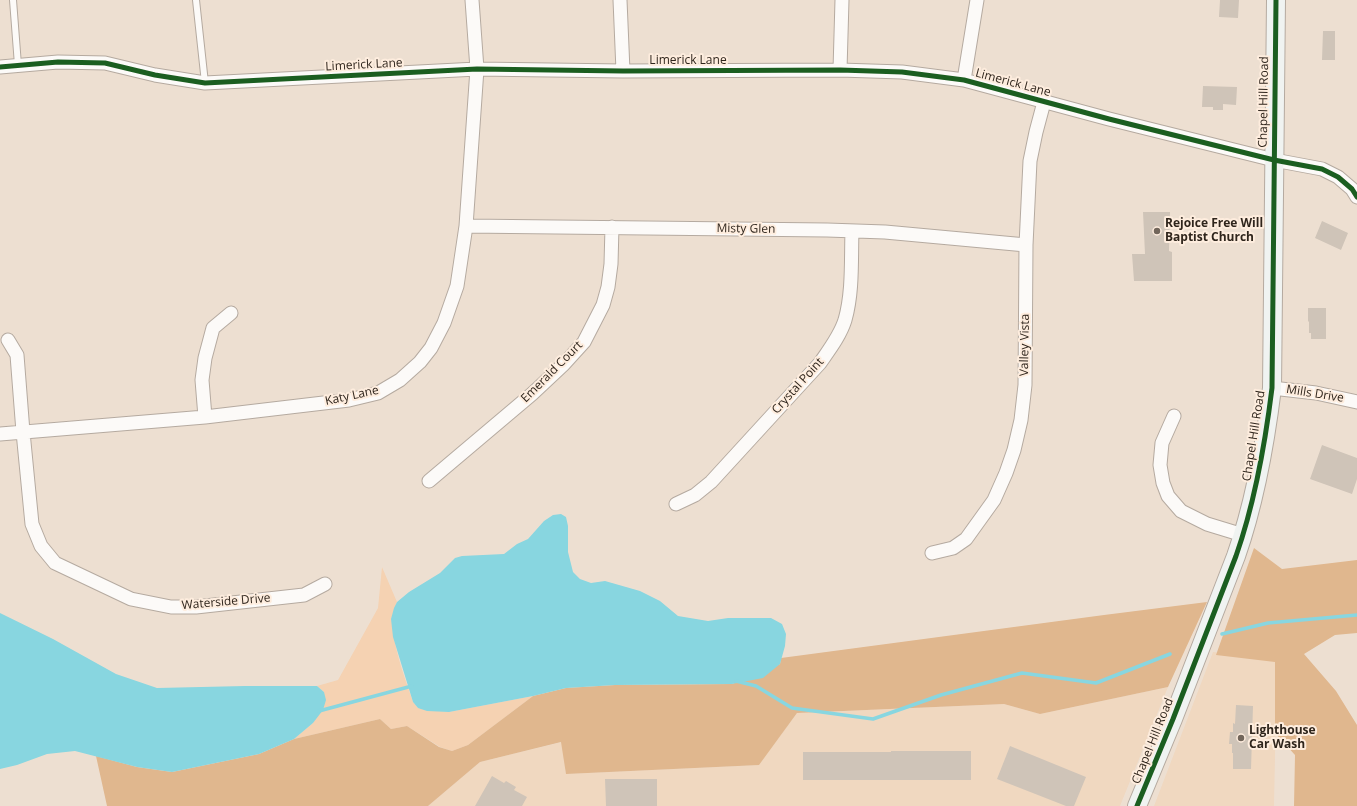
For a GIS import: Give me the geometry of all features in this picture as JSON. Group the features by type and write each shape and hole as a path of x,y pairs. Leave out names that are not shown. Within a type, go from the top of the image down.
{"street":[{"name":"Katy Lane","path":"0,434 205,417 349,400 378,393 400,380 420,362 431,348 444,323 458,286 466,226 477,70 472,0"},
{"path":"620,0 623,72"},
{"path":"840,70 842,0"},
{"path":"964,80 977,0"},
{"name":"Chapel Hill Road","path":"1137,806 1189,677 1243,535 1262,458 1272,388 1276,0"},
{"name":"Limerick Lane","path":"0,67 58,62 106,63 155,75 205,83 477,70 623,72 840,70 902,72 964,80 1044,102 1274,160 1322,169 1338,177 1357,197"},
{"name":"Valley Vista","path":"932,553 953,548 966,539 994,500 1014,450 1021,420 1025,385 1026,245 1030,161 1044,102"},
{"name":"Misty Glen","path":"466,226 827,230 885,232 1026,245"},
{"name":"Emerald Court","path":"430,481 532,394 564,364 584,342 603,305 608,287 612,264 612,227"},
{"name":"Crystal Point","path":"676,504 695,495 712,482 820,363 835,342 844,322 850,298 852,231"},
{"path":"205,417 202,380 205,358 213,328 231,313"},
{"name":"Waterside Drive","path":"8,340 17,355 32,524 41,546 55,563 131,599 171,607 196,607 304,595 325,584"},
{"name":"Mills Drive","path":"1272,388 1316,392 1357,402"},
{"path":"1174,416 1162,443 1160,465 1163,483 1168,496 1181,511 1207,524 1243,535"}],"lane":[{"path":"13,0 18,65"},
{"path":"196,0 205,83"}],"shaded area":[{"path":"1254,548 1282,569 1357,560 1357,633 1335,635 1304,654 1336,691 1357,725 1357,806 1294,806 1295,755 1275,733 1275,662 1216,655"},
{"path":"382,567 397,602 394,612 393,625 397,652 413,702 418,708 449,712 533,696 468,745 452,751 440,747 407,726 391,729 380,719 294,739 313,723 324,692 317,686 338,680 378,608"},
{"path":"1207,602 1168,687 1040,714 1004,704 797,713 759,765 566,774 561,742 480,762 428,806 107,806 96,756 137,767 172,772 259,754 294,739 380,719 391,729 407,726 439,747 452,751 468,745 533,696 566,688 615,685 732,684 780,664 781,658"},
{"path":"1213,652 1277,659 1274,806 1154,806"},
{"path":"1168,687 1120,806 428,806 480,762 562,742 566,774 758,765 797,713 1004,704 1040,714"}],"water":[{"path":"561,514 566,517 568,526 568,552 573,572 580,579 591,583 605,581 640,591 660,601 678,616 708,621 728,618 771,618 782,624 786,634 785,646 780,664 763,678 732,684 615,685 566,688 533,696 449,712 427,711 418,708 413,702 393,637 391,619 397,602 409,592 440,573 455,558 462,556 504,554 517,544 528,539 544,521 553,515"},
{"path":"0,613 53,639 116,674 157,688 317,686 324,692 326,700 323,710 313,723 294,739 259,754 172,772 137,767 75,751 47,754 17,765 0,769"}],"building":[{"path":"1220,0 1239,0 1238,18 1219,17"},
{"path":"1323,31 1335,31 1335,60 1322,60"},
{"path":"1203,86 1237,87 1236,105 1223,104 1223,110 1213,110 1213,107 1202,107"},
{"name":"Rejoice Free Will Baptist Church","path":"1143,212 1170,212 1169,251 1172,252 1172,281 1134,281 1132,254 1145,254"},
{"path":"1322,221 1348,233 1341,250 1315,238"},
{"path":"1308,308 1326,308 1326,339 1311,339 1311,333 1309,333"},
{"path":"1322,445 1357,458 1357,479 1352,494 1310,479"},
{"name":"Lighthouse Car Wash","path":"1236,705 1253,706 1251,769 1233,769 1232,744 1229,744 1230,732 1233,732 1233,723 1235,724"},
{"path":"1010,746 1086,777 1074,806 1066,806 997,779"},
{"path":"971,751 971,780 803,780 803,752"},
{"path":"492,776 504,783 506,781 516,787 514,790 527,797 522,806 475,806"},
{"path":"605,779 657,779 657,806 606,806"}],"waterway":[{"path":"1222,634 1268,623 1357,615"},
{"path":"736,681 756,686 792,708 873,719 941,695 1022,673 1096,683 1170,654"},
{"path":"319,711 412,686"}],"cycle path":[{"path":"1137,806 1173,719 1236,556 1249,515 1263,452 1272,388 1276,0"},
{"path":"0,67 58,62 105,63 155,75 205,83 477,69 623,71 840,70 902,72 964,80 1109,119 1274,160 1322,169 1338,177 1352,189 1357,197"}],"place":[{"name":"Rejoice Free Will Baptist Church","path":"1157,231"},
{"name":"Lighthouse Car Wash","path":"1241,738"}]}
